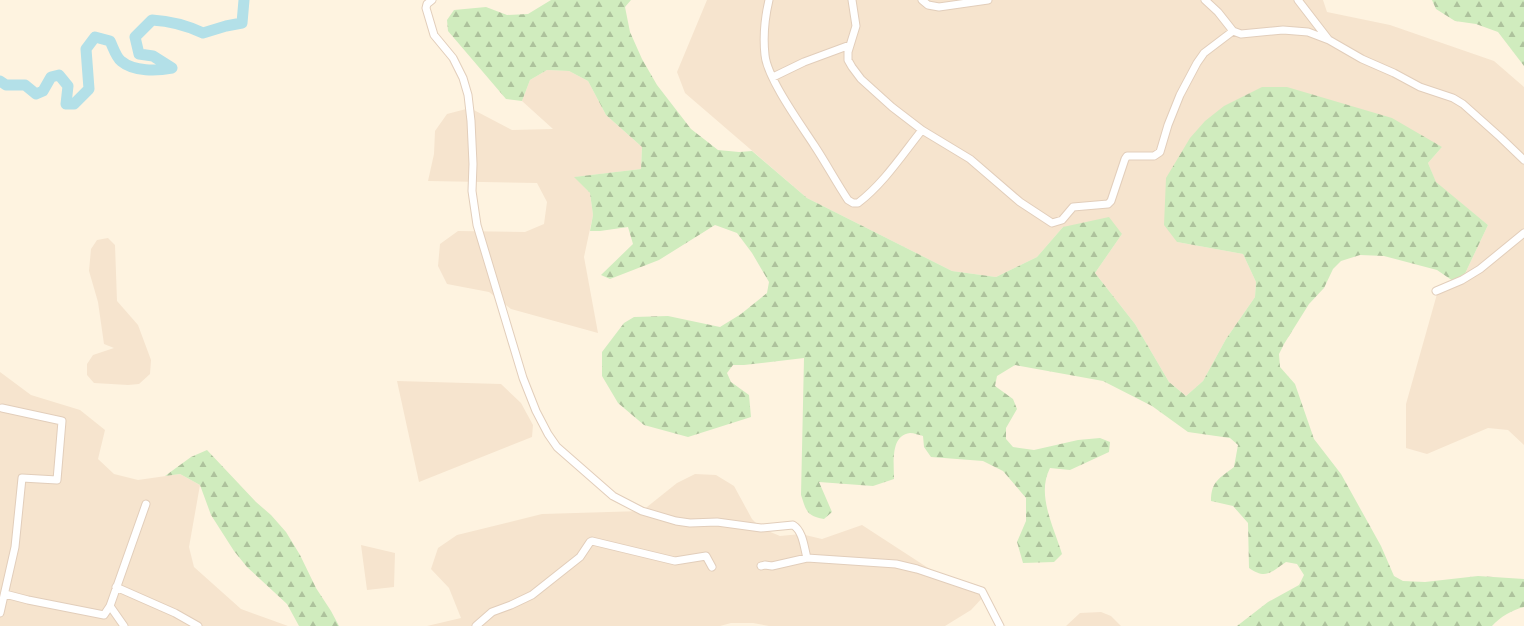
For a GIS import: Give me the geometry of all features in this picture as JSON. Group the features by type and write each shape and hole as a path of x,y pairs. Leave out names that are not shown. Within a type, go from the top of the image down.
{"street":[{"path":"432,0 427,4 426,8 434,36 453,58 463,78 468,95 473,164 472,192 477,225 523,378 536,411 548,434 557,446 613,496 642,511 676,521 690,523 717,522 761,528 793,525 797,527 801,534 807,558"},
{"path":"769,0 766,14 764,56 787,104 848,200 853,203 858,203 864,199 887,176 922,130"},
{"path":"852,0 856,26 848,52 848,60 861,79 892,107 922,130 970,159 1020,202 1052,223 1065,217 1073,207 1108,204 1111,201 1125,159 1128,156 1154,156 1160,152 1168,125 1180,95 1197,63 1204,53 1233,31"},
{"path":"922,0 928,5 939,7 988,0"},
{"path":"1205,0 1218,12 1233,31 1241,34 1283,30 1308,32 1329,40 1362,59 1394,73 1420,87 1453,98 1463,104 1524,160"},
{"path":"1298,0 1329,40"},
{"path":"773,77 804,62 850,45"},
{"path":"1436,291 1456,283 1468,276 1524,233"},
{"path":"0,614 15,547 22,478 57,480 62,421 2,408"},
{"path":"5,594 101,615 106,613 110,606 146,504"},
{"path":"476,626 492,612 532,595 580,557 592,541 675,562 706,556 712,567"},
{"path":"761,566 772,566 807,558 896,564 917,569 982,592 985,595 1000,626"},
{"path":"116,587 175,613 198,626"},
{"path":"110,606 124,626"}],"shaded area":[{"path":"707,0 1323,0 1327,12 1390,25 1494,61 1524,87 1524,445 1508,430 1488,428 1427,454 1406,448 1406,404 1437,294 1462,280 1488,225 1436,183 1428,163 1442,147 1177,242 1243,254 1256,282 1255,297 1226,339 1203,381 1186,396 1169,382 1135,324 1095,273 1122,234 1063,227 1037,257 996,277 952,271 807,198 685,93 677,72"},
{"path":"547,70 569,71 588,81 606,115 642,147 641,169 575,177 590,193 593,215 584,257 598,333 511,309 489,292 447,284 438,266 440,244 458,231 525,232 544,224 547,202 537,183 428,181 434,154 435,131 447,114 470,108 512,130 553,129 522,101 530,80"},
{"path":"108,238 115,245 117,301 138,325 151,360 150,374 139,384 128,385 94,383 87,375 87,364 93,355 114,348 104,344 98,302 89,271 91,249 97,240"},
{"path":"0,372 31,395 80,410 105,430 98,459 114,474 138,480 180,474 200,485 189,547 194,567 241,609 288,626 0,626"},
{"path":"397,381 501,384 521,403 533,425 532,437 419,482"},
{"path":"695,474 716,475 734,486 752,519 761,528 780,536 801,534 822,539 862,525 942,577 985,595 971,610 945,626 769,626 753,623 731,623 720,626 427,626 461,618 449,588 431,569 438,548 457,535 542,514 642,511 677,483"},
{"path":"361,545 395,553 394,587 367,590"},
{"path":"1101,612 1111,616 1121,626 1066,626 1080,613"}],"green space":[{"path":"551,0 631,0 625,7 630,32 642,59 657,85 691,129 718,150 739,152 752,151 807,198 952,271 996,277 1037,257 1063,227 1109,217 1122,234 1095,273 1135,324 1169,382 1186,396 1203,381 1226,339 1255,297 1256,282 1243,254 1177,242 1164,225 1166,178 1190,138 1205,121 1224,106 1262,87 1287,87 1392,118 1442,147 1428,163 1436,182 1488,225 1462,280 1456,283 1437,270 1384,256 1360,255 1341,261 1333,269 1324,288 1309,304 1284,344 1279,354 1280,367 1295,384 1314,439 1341,474 1381,546 1394,576 1403,581 1425,582 1478,576 1524,579 1524,607 1506,614 1492,626 1237,626 1268,602 1299,585 1304,575 1297,564 1286,562 1264,574 1255,572 1249,568 1248,523 1233,506 1211,501 1211,494 1217,481 1234,467 1238,445 1230,438 1188,432 1152,406 1103,381 1015,365 997,376 995,386 1013,399 1017,409 1006,428 1006,439 1013,447 1034,450 1078,440 1100,438 1110,442 1109,452 1070,470 1050,468 1046,478 1046,500 1051,522 1062,554 1054,562 1023,563 1017,542 1026,521 1026,498 1003,471 983,461 931,457 924,447 923,436 913,433 904,435 896,444 894,451 894,479 873,486 819,482 832,512 824,519 810,514 801,495 804,358 733,365 727,373 731,382 749,395 751,417 688,437 644,425 618,403 602,376 602,352 624,323 634,317 668,316 720,327 741,314 767,293 769,282 752,253 737,233 715,225 659,260 610,279 601,275 633,244 628,227 590,231 593,215 590,193 574,177 641,169 642,147 606,115 588,81 569,71 547,70 530,80 522,101 506,99 448,31 447,20 454,10 486,7 507,15 528,14"},
{"path":"1432,0 1524,0 1524,66 1498,32 1476,24 1455,21 1436,9"},
{"path":"207,450 286,532 300,555 316,588 339,626 299,626 287,604 247,567 234,551 211,515 200,485 180,474 165,476 191,457"}],"waterway":[{"path":"0,81 6,85 25,85 36,94 43,91 51,77 59,75 68,86 66,104 74,104 89,89 86,49 95,37 110,41 119,59 126,65 146,70 172,68 153,56 139,54 135,37 152,20 178,24 203,33 242,23 244,0"}]}
